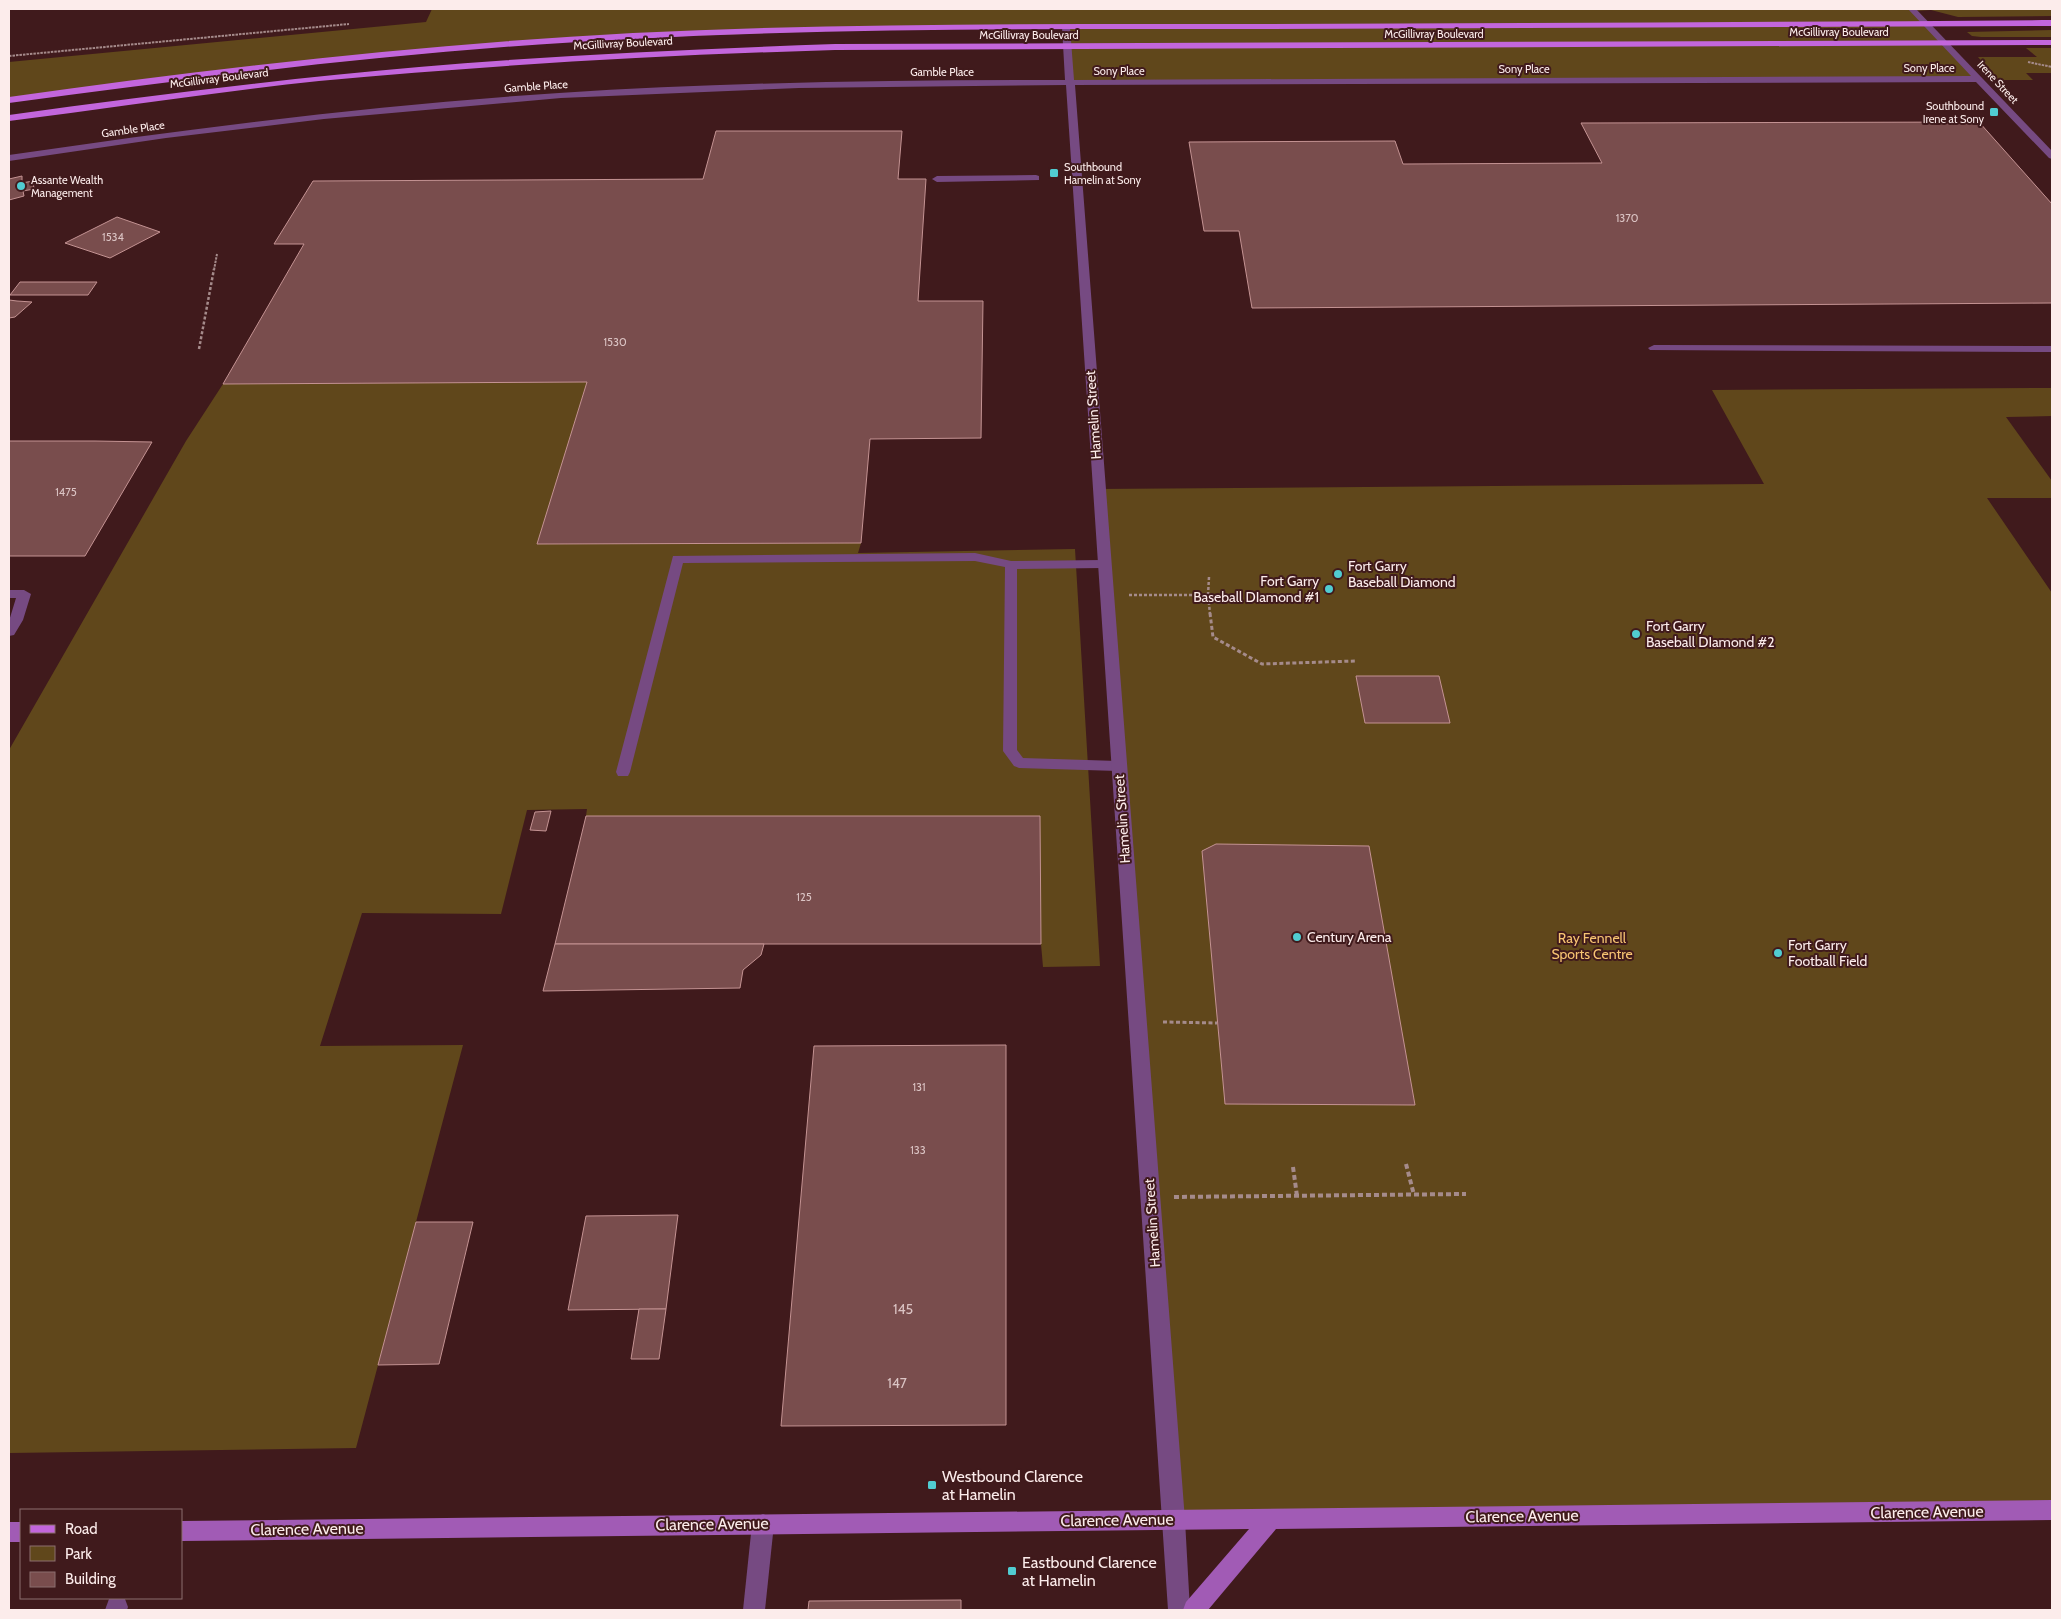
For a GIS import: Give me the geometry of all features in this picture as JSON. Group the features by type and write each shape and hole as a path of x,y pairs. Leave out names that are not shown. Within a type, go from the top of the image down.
{"main road":[{"name":"McGillivray Boulevard","path":"9,100 268,66 542,42 788,31 1066,27 2052,23"},
{"name":"McGillivray Boulevard","path":"9,118 307,79 502,62 667,52 835,47 2052,42"}],"street":[{"name":"Irene Street","path":"1912,9 1946,42 2052,156"},
{"name":"Hamelin Street","path":"1066,27 1179,1610"},
{"name":"Sony Place","path":"1069,83 1980,79"},
{"name":"Gamble Place","path":"9,158 243,126 517,99 738,87 1069,83"},
{"path":"937,179 1036,178"},
{"path":"1654,348 2052,349"},
{"path":"623,772 678,559 975,557 1011,565 1104,564"},
{"path":"1011,565 1010,751 1019,763 1118,766"},
{"path":"9,594 24,594 16,620 9,632"},
{"name":"Clarence Avenue","path":"182,1531 2052,1510"},
{"path":"1194,1610 1271,1519"},
{"path":"754,1610 763,1524"}],"path":[{"path":"9,56 349,24"},
{"path":"200,349 217,254"},
{"path":"1209,577 1208,595 1213,637 1262,664 1356,662"},
{"path":"1106,595 1208,595"},
{"path":"1137,1022 1217,1023"},
{"path":"1406,1164 1414,1195"},
{"path":"1293,1167 1297,1196"},
{"path":"1150,1198 1466,1194"}],"green space":[{"path":"432,9 2052,9 2052,16 1958,17 1931,10 1914,11 1980,79 1069,83 1066,28 880,29 552,41 139,81 9,100 9,62 426,22"},
{"path":"2052,30 2052,37 1981,37 1972,36 1967,32"},
{"path":"2026,48 2052,48 2052,73 2026,73 2033,80 1998,80 1978,57 2037,57"},
{"path":"587,382 538,544 861,543 858,553 1075,549 1100,966 1043,967 1039,816 586,816 587,809 527,810 501,914 362,913 320,1046 463,1045 356,1448 9,1453 9,750 186,441 223,384"},
{"name":"Ray Fennell Sports Centre","path":"2052,388 2052,416 2006,417 2052,481 2052,498 1987,498 2052,593 2052,1510 1174,1520 1098,489 1764,484 1712,390"}],"building":[{"path":"1979,122 2052,204 2052,303 1252,308 1239,231 1204,231 1189,142 1395,141 1403,164 1602,163 1581,123"},
{"path":"716,131 902,131 898,179 926,179 918,301 983,301 981,438 870,439 861,543 537,544 587,382 223,384 304,244 274,244 313,181 703,179"},
{"name":"Assante Wealth Management","path":"22,176 22,183 33,181 34,189 23,191 24,196 9,200 9,179"},
{"path":"117,217 160,232 110,258 65,243"},
{"path":"20,282 97,282 88,295 10,295"},
{"path":"9,300 32,302 15,317 9,318"},
{"path":"9,441 152,442 85,556 9,556"},
{"path":"1356,676 1439,676 1450,723 1365,723"},
{"path":"551,811 546,831 530,830 535,812"},
{"path":"586,816 1040,816 1041,944 555,944"},
{"name":"Century Arena","path":"1216,844 1369,846 1415,1105 1225,1104 1202,851"},
{"path":"555,944 764,944 761,955 743,970 740,988 543,991"},
{"path":"1006,1045 1006,1425 781,1426 814,1046"},
{"path":"678,1215 666,1309 568,1310 586,1216"},
{"path":"416,1222 473,1222 439,1364 378,1365"},
{"path":"639,1309 666,1309 659,1359 631,1359"},
{"path":"961,1600 961,1610 808,1610 809,1601"}],"place":[{"name":"Southbound Irene at Sony","path":"1994,112"},
{"name":"Southbound Hamelin at Sony","path":"1054,173"},
{"name":"Assante Wealth Management","path":"21,186"},
{"name":"Fort Garry Baseball Diamond","path":"1338,574"},
{"name":"Fort Garry Baseball DIamond #1","path":"1329,589"},
{"name":"Fort Garry Baseball DIamond #2","path":"1636,634"},
{"name":"Century Arena","path":"1297,937"},
{"name":"Fort Garry Football Field","path":"1778,953"},
{"name":"Westbound Clarence at Hamelin","path":"932,1485"},
{"name":"Eastbound Clarence at Hamelin","path":"1012,1571"}]}
